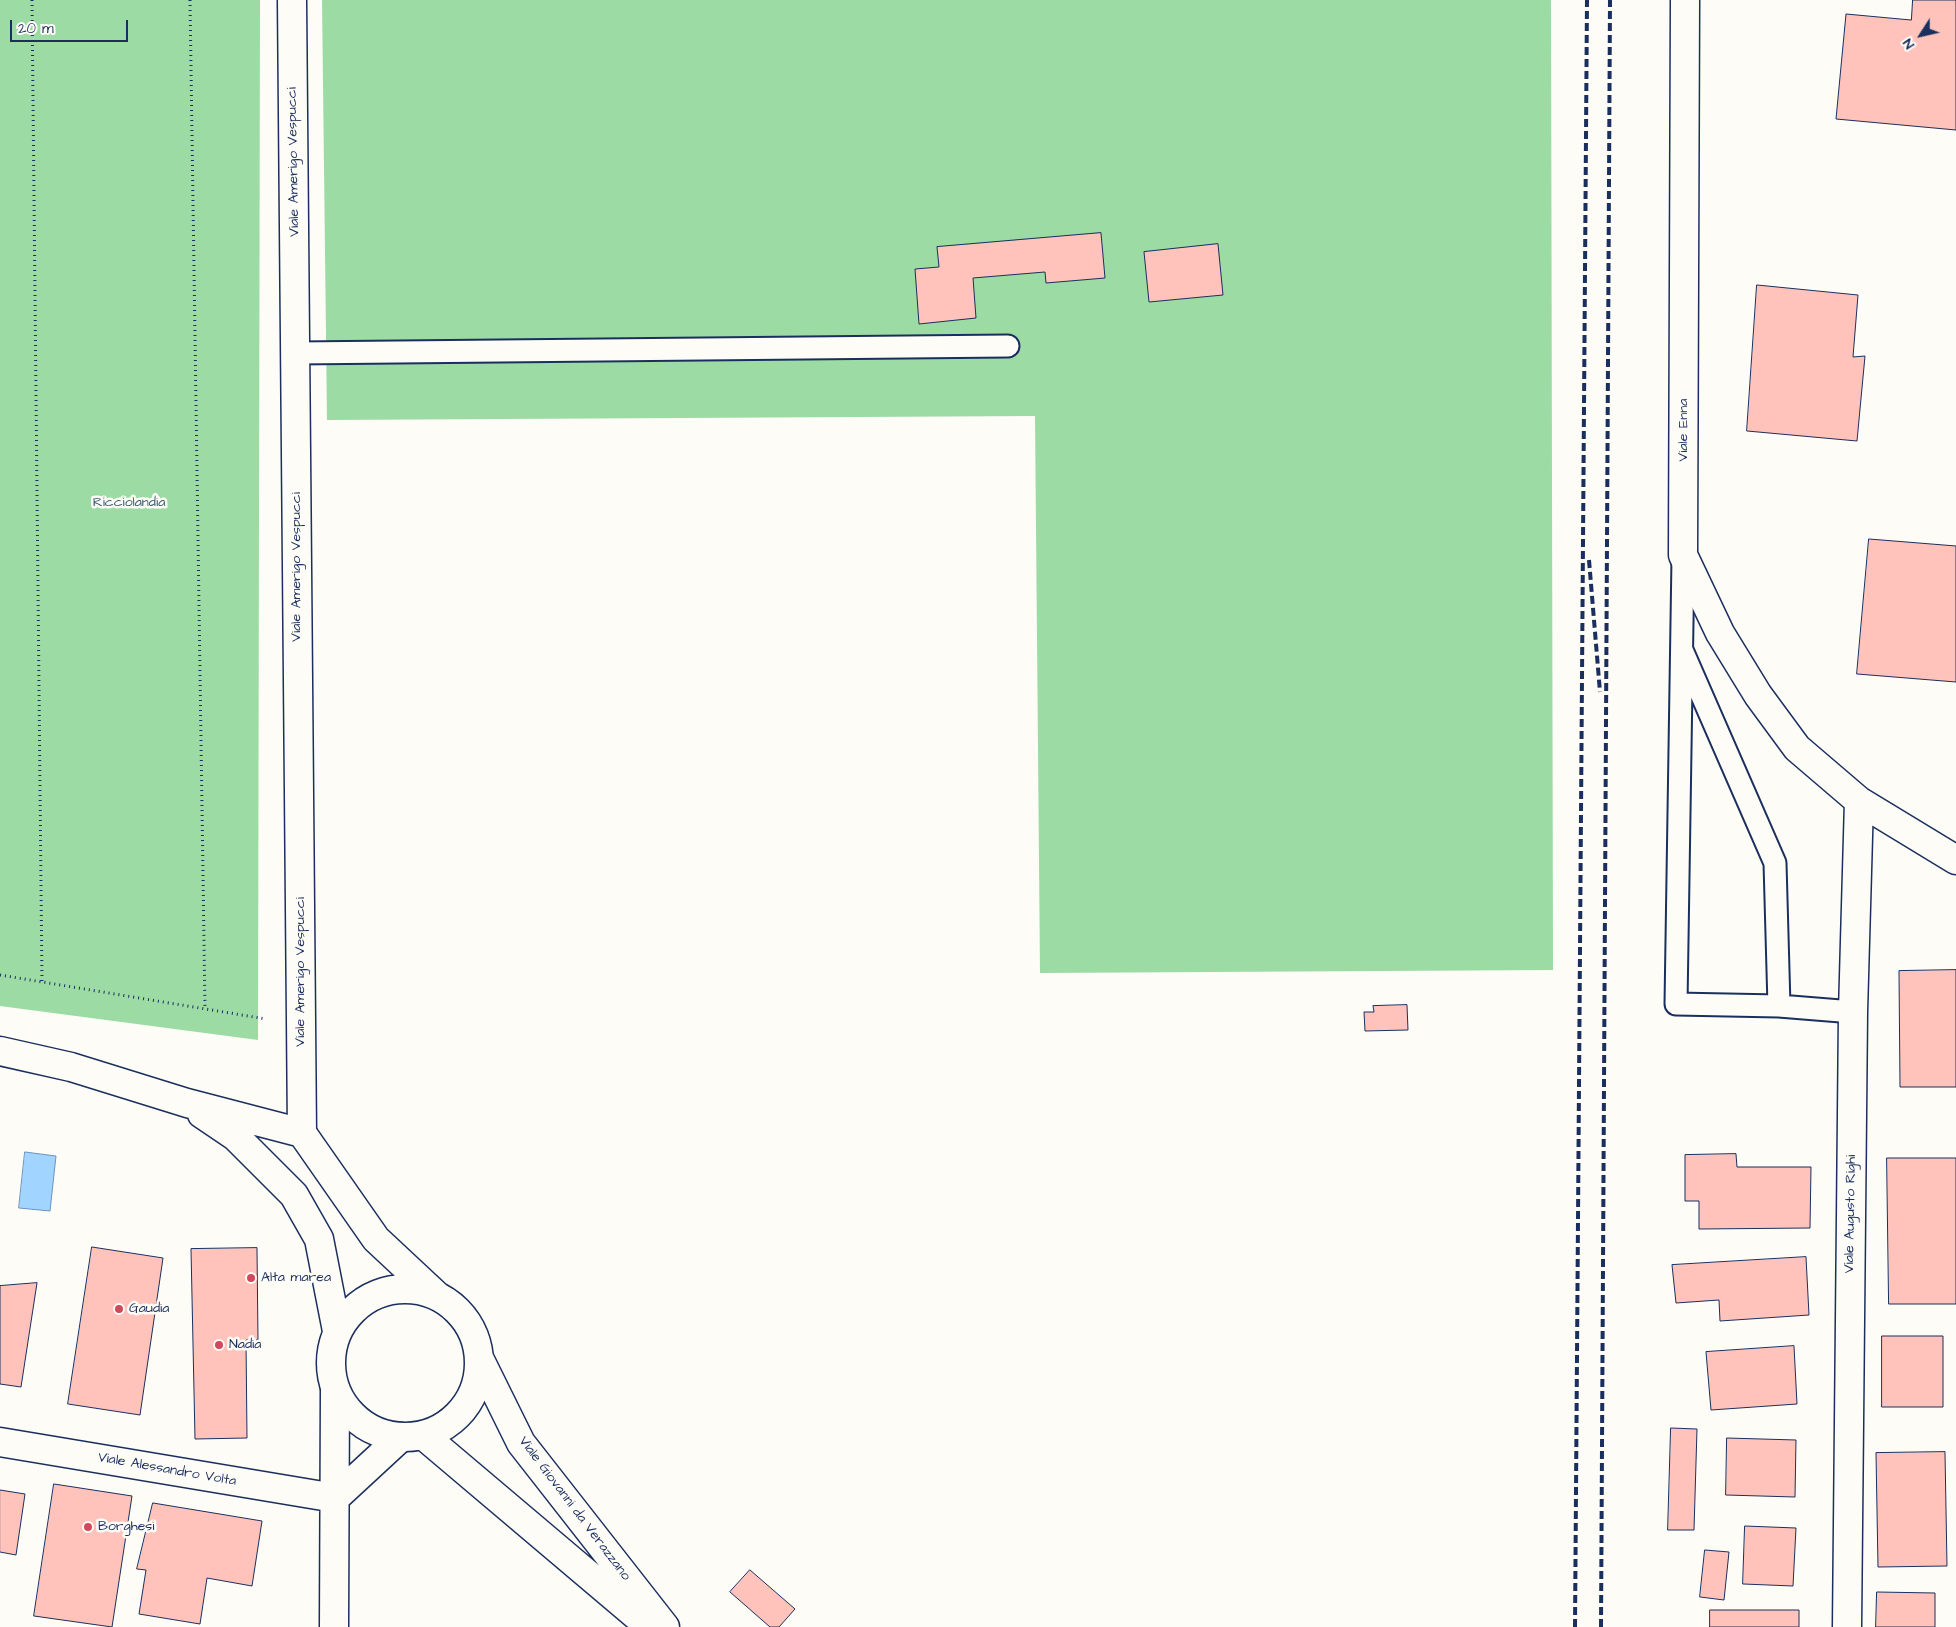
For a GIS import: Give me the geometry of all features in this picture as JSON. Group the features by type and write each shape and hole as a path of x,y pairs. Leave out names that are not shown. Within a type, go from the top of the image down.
{"street":[{"name":"Viale Amerigo Vespucci","path":"292,0 302,1133"},
{"name":"Viale Enna","path":"1685,0 1683,555 1720,633 1758,695 1797,748 1859,801 1956,860"},
{"name":"Viale Augusto Righi","path":"1847,1627 1853,1012 1859,801"},
{"path":"0,1051 72,1067 186,1103 302,1133 376,1239 436,1295 453,1306 466,1321 475,1338 479,1358 476,1383 465,1407 447,1425 412,1436 335,1498"},
{"path":"186,1103 236,1137 294,1195 319,1239 337,1331"},
{"path":"334,1627 335,1389 331,1369 332,1350 337,1331 351,1312 369,1298 383,1292 413,1289 436,1295"},
{"name":"Viale Giovanni da Verazzano","path":"479,1358 521,1443 665,1627"},
{"path":"335,1389 346,1408 361,1423 380,1433 412,1436"},
{"name":"Viale Giovanni da Verazzano","path":"412,1436 650,1627"},
{"name":"Viale Alessandro Volta","path":"0,1442 335,1498"}],"lane":[{"path":"296,353 1008,346"},
{"path":"1683,555 1676,1004 1779,1006 1853,1012"},
{"path":"1682,650 1774,863 1779,1006"}],"path":[{"path":"32,0 42,982"},
{"path":"190,0 205,1009"},
{"path":"0,975 301,1025"}],"green space":[{"name":"Ricciolandia","path":"0,0 260,0 258,1040 0,1006"},
{"path":"322,0 1551,0 1553,970 1040,973 1035,416 327,420"}],"water":[{"path":"25,1152 56,1156 50,1211 19,1208"}],"building":[{"path":"1913,0 1956,0 1956,130 1836,119 1846,14 1911,20"},
{"path":"1101,233 1105,278 1046,283 1045,272 973,278 976,318 919,324 915,269 939,267 937,247"},
{"path":"1218,244 1223,295 1149,302 1144,252"},
{"path":"1757,285 1858,295 1853,357 1865,356 1857,441 1747,431"},
{"path":"1869,539 1956,546 1956,682 1857,674"},
{"path":"1956,970 1956,1087 1900,1087 1899,971"},
{"path":"1407,1005 1408,1030 1365,1031 1364,1012 1374,1012 1373,1006"},
{"path":"1736,1154 1737,1167 1811,1167 1810,1228 1699,1229 1699,1201 1685,1201 1685,1155"},
{"path":"1887,1158 1956,1158 1956,1304 1889,1304"},
{"name":"Gaudia","path":"92,1247 163,1258 140,1415 68,1404"},
{"name":"Nadia","path":"257,1248 258,1340 246,1340 247,1438 195,1439 191,1249"},
{"path":"1806,1257 1809,1315 1720,1321 1719,1300 1676,1303 1672,1265"},
{"path":"37,1283 21,1387 0,1384 0,1286"},
{"path":"1882,1336 1943,1336 1943,1407 1882,1407"},
{"path":"1794,1346 1797,1404 1711,1410 1706,1352"},
{"path":"1671,1428 1697,1429 1694,1530 1668,1530"},
{"path":"1727,1438 1796,1440 1795,1497 1726,1495"},
{"path":"1945,1452 1947,1566 1878,1567 1876,1453"},
{"name":"Borghesi","path":"54,1484 132,1496 112,1627 34,1616"},
{"path":"0,1490 25,1494 16,1555 0,1552"},
{"path":"153,1503 262,1521 252,1586 207,1578 200,1624 139,1614 146,1570 137,1569"},
{"path":"1745,1526 1796,1528 1793,1586 1743,1584"},
{"path":"1705,1550 1729,1552 1724,1600 1700,1597"},
{"path":"750,1570 795,1609 779,1627 770,1627 730,1592"},
{"path":"1877,1592 1935,1593 1935,1627 1876,1627"},
{"path":"1710,1610 1799,1610 1799,1627 1710,1627"}],"railway":[{"path":"1575,1627 1587,0"},
{"path":"1601,1627 1610,0"},
{"path":"1589,560 1600,692"}],"place":[{"name":"Alta marea","path":"251,1278"},
{"name":"Gaudia","path":"119,1309"},
{"name":"Nadia","path":"219,1345"},
{"name":"Borghesi","path":"88,1527"}]}
